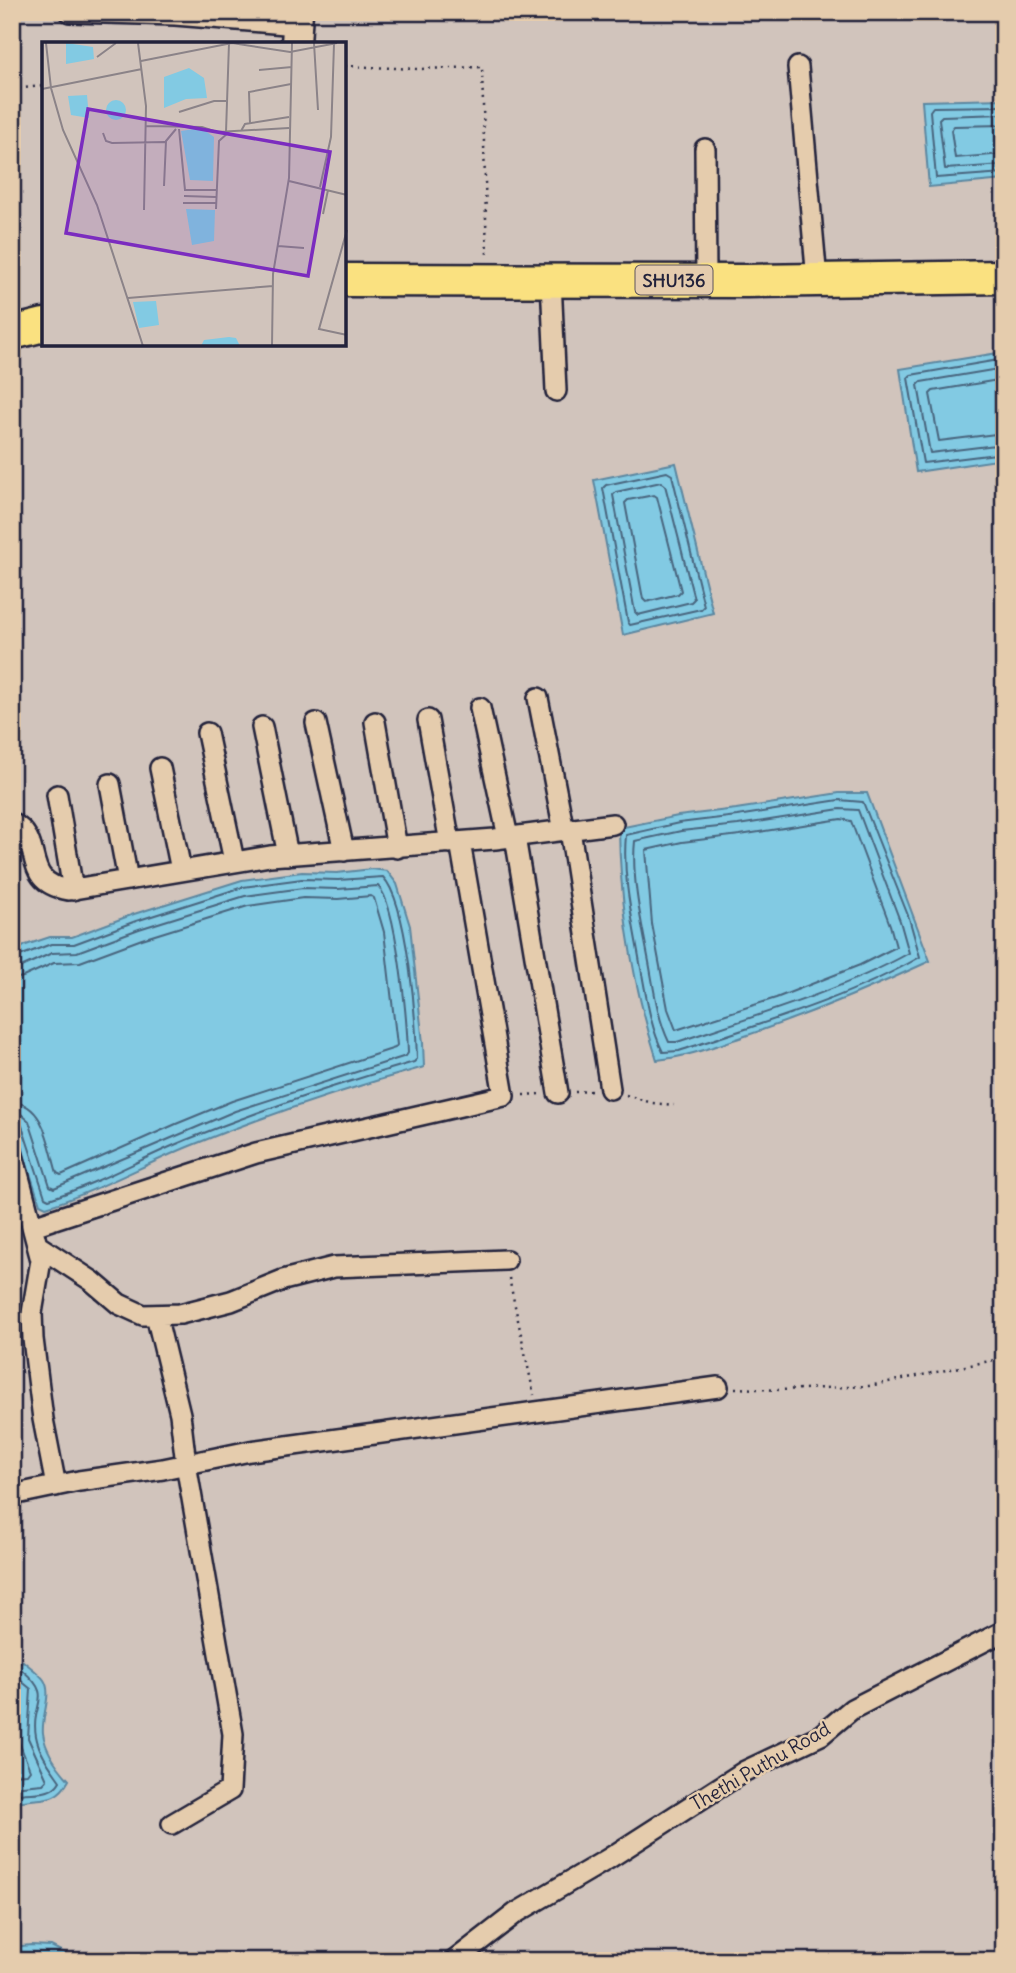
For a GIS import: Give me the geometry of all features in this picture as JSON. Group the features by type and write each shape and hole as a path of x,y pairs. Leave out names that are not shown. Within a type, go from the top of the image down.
{"main road":[{"name":"SHU136","path":"346,280 706,281 1004,277"},
{"path":"12,332 42,325"}],"street":[{"path":"70,12 175,15 297,27"},
{"path":"798,67 817,280"},
{"path":"705,149 706,281"},
{"path":"551,280 556,391"},
{"path":"538,698 567,831 610,1089"},
{"path":"480,708 511,837 558,1093"},
{"path":"35,1236 256,1153 504,1096 455,842 428,720"},
{"path":"375,722 397,848"},
{"path":"316,723 344,851"},
{"path":"262,727 288,855"},
{"path":"207,733 234,861"},
{"path":"160,768 181,870"},
{"path":"110,784 128,880"},
{"path":"57,794 73,890"},
{"path":"12,823 18,826 29,841 43,881 56,888 73,890 234,861 511,837 613,824"},
{"path":"12,1151 41,1260 32,1313 33,1339 43,1419 56,1486"},
{"path":"35,1236 119,1304 143,1315 180,1314 231,1301 283,1280 334,1267 506,1260"},
{"path":"156,1315 180,1413 186,1464 233,1734 230,1790 173,1824"},
{"path":"12,1495 250,1451 718,1387"},
{"name":"Thethi Puthu Road","path":"454,1961 516,1913 608,1859 745,1771 821,1735 852,1709 1004,1631"}],"path":[{"path":"346,66 418,69 482,67 487,281"},
{"path":"12,89 42,86"},
{"path":"504,1096 610,1089 652,1103 674,1105"},
{"path":"506,1260 537,1412"},
{"path":"718,1387 780,1390 869,1386 1004,1358"}],"water":[{"path":"1004,99 1004,180 929,187 922,101"},
{"path":"1004,352 1004,459 916,472 900,369"},
{"path":"676,463 713,613 623,635 594,480"},
{"path":"839,793 867,793 930,961 769,1028 702,1051 657,1060 629,946 619,828 678,816"},
{"path":"372,869 387,871 397,884 410,926 424,1067 277,1113 190,1146 83,1194 46,1207 40,1204 12,1118 13,953 26,945 50,937 72,937 242,880 302,872 337,873"},
{"path":"23,1661 44,1680 47,1698 44,1739 53,1758 69,1780 63,1789 51,1797 12,1804 12,1665"},
{"path":"51,1946 69,1955 69,1961 12,1961 12,1947"}]}
